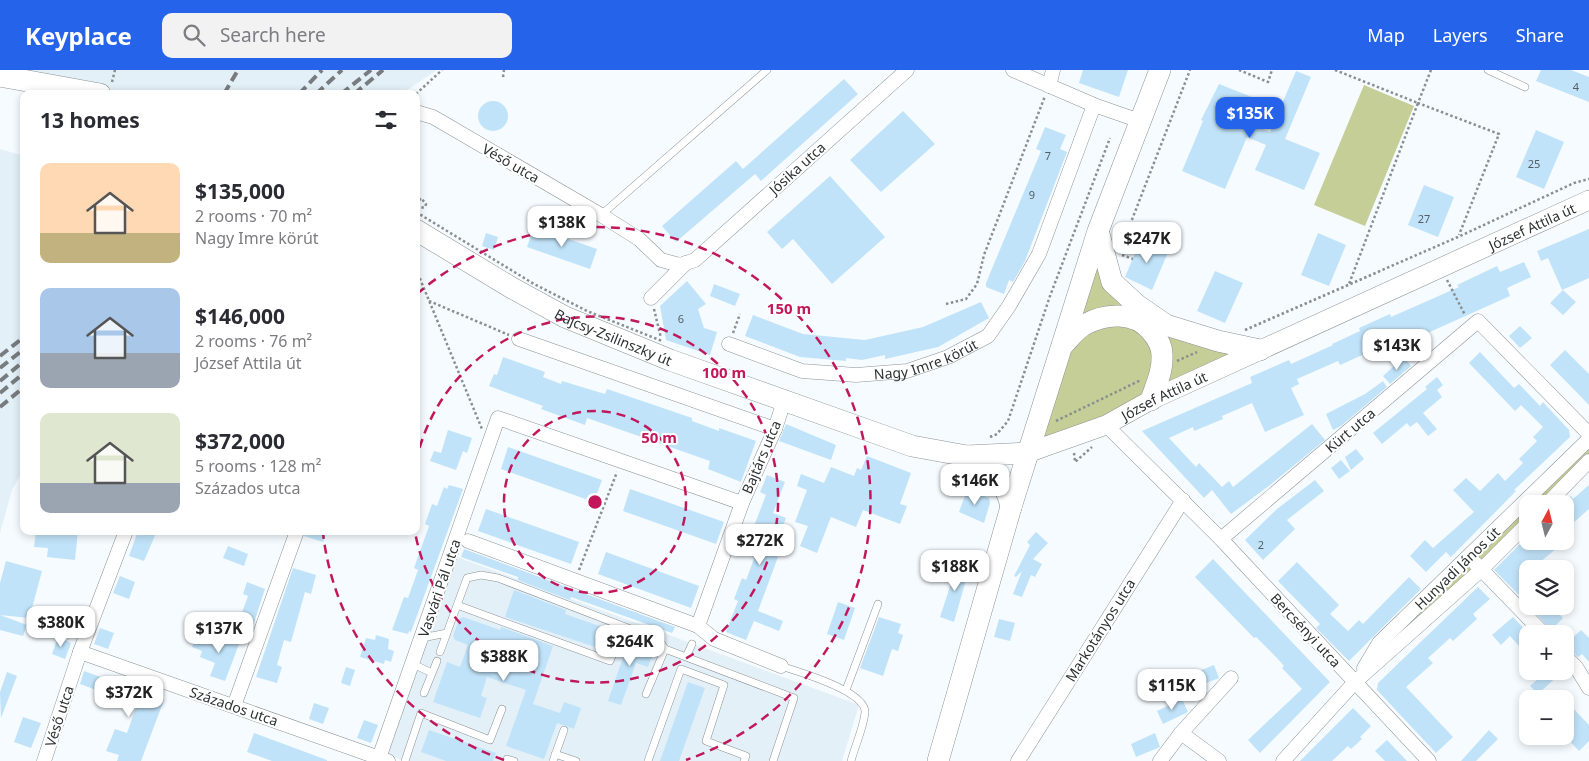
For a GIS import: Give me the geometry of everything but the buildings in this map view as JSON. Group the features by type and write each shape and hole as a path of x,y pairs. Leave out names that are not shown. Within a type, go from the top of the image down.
{"main road":[{"path":"938,761 1027,453 1064,344 1098,231 1160,70"},
{"path":"0,76 78,90"},
{"path":"1098,231 1112,282 1137,305 1166,324 1218,341 1260,350"},
{"name":"Bajcsy-Zsilinszky út","path":"420,232 512,288 565,317 666,351 784,400 912,446 968,456 1027,453"},
{"path":"1064,344 1082,326 1104,318 1124,316 1134,318 1147,326 1158,340 1162,353 1162,369 1151,400"},
{"path":"968,456 988,467 999,479 1009,495 1011,507"}],"street":[{"name":"Jósika utca","path":"651,298 683,264 695,260 907,70"},
{"path":"1013,70 1140,121"},
{"path":"1049,86 1053,70"},
{"name":"Nagy Imre körút","path":"729,344 802,371 856,375 907,371 948,357 988,336 1009,306 1039,254 1094,104"},
{"name":"Véső utca","path":"420,113 433,117 601,215 639,239 661,260 683,264"},
{"name":"József Attila út","path":"1027,453 1072,439 1106,425 1151,400 1589,200"},
{"path":"1478,321 1589,434"},
{"name":"Kürt utca","path":"1222,539 1478,321"},
{"path":"519,339 775,429"},
{"name":"Bajtárs utca","path":"698,626 742,503 775,429 784,400"},
{"name":"Vasvári Pál utca","path":"384,759 413,664 498,418 621,461"},
{"name":"Bercsényi utca","path":"1106,425 1222,539 1429,761"},
{"name":"Hunyadi János út","path":"1355,682 1379,643 1589,439"},
{"path":"621,461 742,503"},
{"path":"1556,495 1589,462"},
{"name":"Markotányos utca","path":"1018,761 1183,500"},
{"name":"Hunyadi János út","path":"1283,761 1355,682 1481,570 1519,532"},
{"name":"Véső utca","path":"44,761 80,652 124,535"},
{"path":"234,706 296,535"},
{"path":"468,541 698,626 714,639 781,666"},
{"path":"1470,556 1481,570 1535,625"},
{"name":"Százados utca","path":"80,652 384,759"},
{"path":"1574,665 1589,688"},
{"path":"1160,761 1181,732 1231,678"},
{"path":"1181,732 1218,761"}],"lane":[{"path":"601,215 767,70"},
{"path":"1488,70 1525,86"},
{"path":"440,652 467,578 481,575 498,578 659,640 665,648 794,698 773,761"},
{"path":"846,690 878,604"},
{"path":"457,605 610,661 624,626"},
{"path":"422,638 447,633"},
{"path":"686,657 692,644"},
{"path":"646,694 665,648"},
{"path":"424,694 437,661"},
{"path":"413,664 432,673"},
{"path":"781,666 846,690 862,703 865,711 851,761"},
{"path":"648,761 680,670 724,685 706,741 746,756 744,761"},
{"path":"405,761 421,713 490,740 502,709"},
{"path":"564,730 554,757 576,761"}],"path":[{"path":"420,90 442,70"},
{"path":"503,77 504,70"},
{"path":"1132,259 1119,254 1190,70"},
{"path":"1239,70 1268,82 1272,70"},
{"path":"1335,70 1499,134 1458,237 1574,183 1589,179"},
{"path":"1349,285 1431,70"},
{"path":"946,304 966,299 977,284 984,256 1049,86"},
{"path":"420,198 426,204 425,207 420,209"},
{"path":"420,213 534,284 666,351"},
{"path":"1441,267 1465,315 1478,321"},
{"path":"420,279 488,444"},
{"path":"651,298 666,351"},
{"path":"429,302 519,339"},
{"path":"1072,439 1075,462 1097,442"},
{"path":"575,580 621,461"}],"shaded area":[{"path":"0,70 437,70 407,90 82,90"},
{"path":"0,149 20,155 20,475 12,490 0,533"},
{"path":"457,557 859,705 842,761 404,761 386,754"}],"green space":[{"path":"1364,85 1414,106 1365,226 1314,205"},
{"path":"1098,231 1105,263 1137,305 1260,350 1027,453"},
{"path":"1589,439 1589,461 1556,495 1531,495"},
{"path":"1519,507 1519,530 1355,682 1379,643"}],"railway":[{"path":"226,90 238,70"},
{"path":"303,90 322,70"},
{"path":"320,90 342,70"},
{"path":"346,90 371,70"},
{"path":"359,90 383,70"},
{"path":"0,356 20,340"},
{"path":"0,368 20,352"},
{"path":"0,381 20,364"},
{"path":"0,393 20,376"},
{"path":"0,407 20,390"}]}
